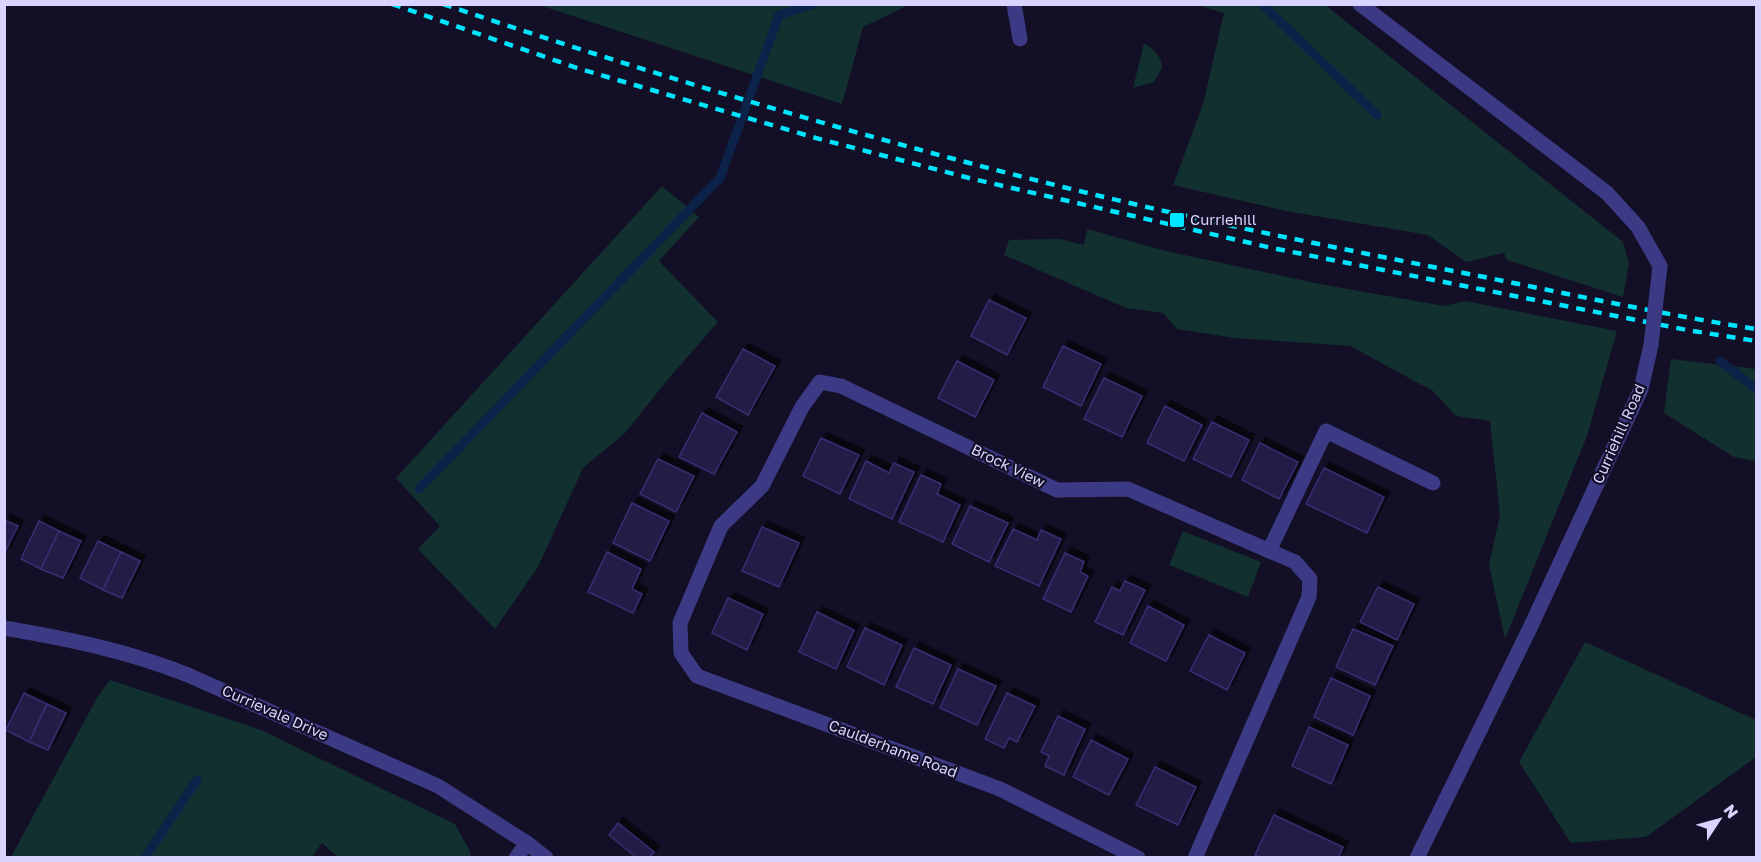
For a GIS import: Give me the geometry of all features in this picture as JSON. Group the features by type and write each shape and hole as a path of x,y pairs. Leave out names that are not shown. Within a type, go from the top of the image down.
{"street":[{"path":"1014,4 1020,39"},
{"name":"Curriehill Road","path":"1360,4 1607,193 1638,226 1660,266 1651,345 1641,389 1530,628 1417,858"},
{"name":"Brock View","path":"680,623 721,526 762,486 802,407 820,382 841,386 1057,490 1128,489 1294,562 1310,579 1309,597 1195,858"},
{"path":"1269,551 1326,431 1433,483"},
{"name":"Caulderhame Road","path":"680,623 681,653 697,676 1000,789 1138,858"},
{"name":"Currievale Drive","path":"4,628 78,640 154,662 189,675 438,786 527,843 546,858"},
{"path":"516,858 527,843"}],"green space":[{"path":"909,4 863,27 842,104 539,5"},
{"path":"1197,5 1325,5 1623,242 1629,264 1623,297 1507,260 1504,253 1466,262 1428,235 1286,211 1173,185 1203,104 1224,13"},
{"path":"1144,43 1159,57 1162,68 1154,82 1133,88"},
{"path":"662,186 699,217 659,261 718,322 625,433 583,468 538,567 495,629 418,549 440,526 396,478"},
{"path":"1087,229 1166,251 1320,284 1444,306 1465,301 1617,331 1587,436 1505,639 1489,565 1500,515 1490,421 1456,416 1433,391 1350,346 1235,338 1177,329 1163,313 1126,308 1004,255 1009,240 1060,239 1084,245"},
{"path":"1671,359 1756,369 1756,461 1734,457 1664,413"},
{"path":"1183,531 1261,562 1248,597 1169,565"},
{"path":"1585,642 1756,720 1756,757 1646,837 1571,843 1519,762"},
{"path":"110,680 261,730 455,824 471,853 470,857 338,857 322,843 311,858 11,857 98,696"}],"building":[{"path":"989,300 1026,318 1007,355 971,336"},
{"path":"1063,346 1101,364 1081,406 1043,387"},
{"path":"743,349 775,366 748,415 716,397"},
{"path":"957,361 994,380 975,417 938,398"},
{"path":"1104,378 1142,396 1122,437 1084,419"},
{"path":"1165,406 1202,425 1184,461 1147,443"},
{"path":"702,413 737,432 714,474 679,457"},
{"path":"1212,422 1249,440 1231,477 1193,459"},
{"path":"821,438 859,455 840,494 803,476"},
{"path":"1260,443 1298,462 1279,499 1242,480"},
{"path":"658,459 694,476 676,512 640,494"},
{"path":"866,461 889,473 894,463 914,472 892,519 849,499"},
{"path":"1324,468 1384,497 1367,533 1306,504"},
{"path":"921,475 941,484 937,494 960,505 943,542 899,522"},
{"path":"632,503 669,521 650,561 613,543"},
{"path":"970,506 1008,523 989,562 952,544"},
{"path":"4,520 18,526 4,554"},
{"path":"39,521 59,531 41,569 21,559"},
{"path":"762,527 799,543 779,587 742,571"},
{"path":"1013,529 1037,540 1041,530 1061,539 1039,586 995,566"},
{"path":"59,531 81,541 63,578 41,569"},
{"path":"98,541 121,552 103,590 80,578"},
{"path":"121,552 140,561 122,598 103,590"},
{"path":"607,552 641,569 632,589 642,594 633,613 588,592"},
{"path":"1065,553 1084,562 1080,572 1088,576 1071,612 1043,599"},
{"path":"1125,581 1145,590 1123,635 1095,622 1112,587 1120,591"},
{"path":"1378,587 1414,604 1397,640 1360,622"},
{"path":"728,598 763,614 747,650 712,633"},
{"path":"1148,606 1184,625 1166,661 1130,643"},
{"path":"817,612 854,630 836,669 799,652"},
{"path":"865,628 902,645 884,685 847,667"},
{"path":"1353,629 1393,646 1375,685 1336,667"},
{"path":"1209,635 1245,653 1227,690 1190,671"},
{"path":"914,648 951,665 933,704 896,687"},
{"path":"958,669 996,686 977,725 940,708"},
{"path":"1331,678 1370,696 1353,735 1314,717"},
{"path":"24,693 47,704 29,742 6,730"},
{"path":"1007,693 1035,706 1017,742 1009,738 1004,748 985,739"},
{"path":"47,704 66,713 48,750 29,742"},
{"path":"1058,716 1085,729 1064,775 1045,766 1049,756 1041,752"},
{"path":"1309,727 1348,745 1331,784 1292,766"},
{"path":"1091,740 1128,759 1109,795 1073,777"},
{"path":"1155,767 1196,787 1178,825 1136,805"},
{"path":"1274,815 1343,847 1338,858 1260,858 1255,855"},
{"path":"618,823 654,852 649,858 637,858 609,835"}],"waterway":[{"path":"419,489 720,178 779,15 813,4"},
{"path":"1262,4 1377,115"},
{"path":"1720,361 1756,389"},
{"path":"145,858 197,780"}],"railway":[{"path":"392,4 580,69 816,138 973,179 1272,248 1687,330 1756,341"},
{"path":"443,4 751,102 1063,187 1329,246 1622,305 1756,329"}],"place":[{"name":"Curriehill","path":"1177,220"}]}
